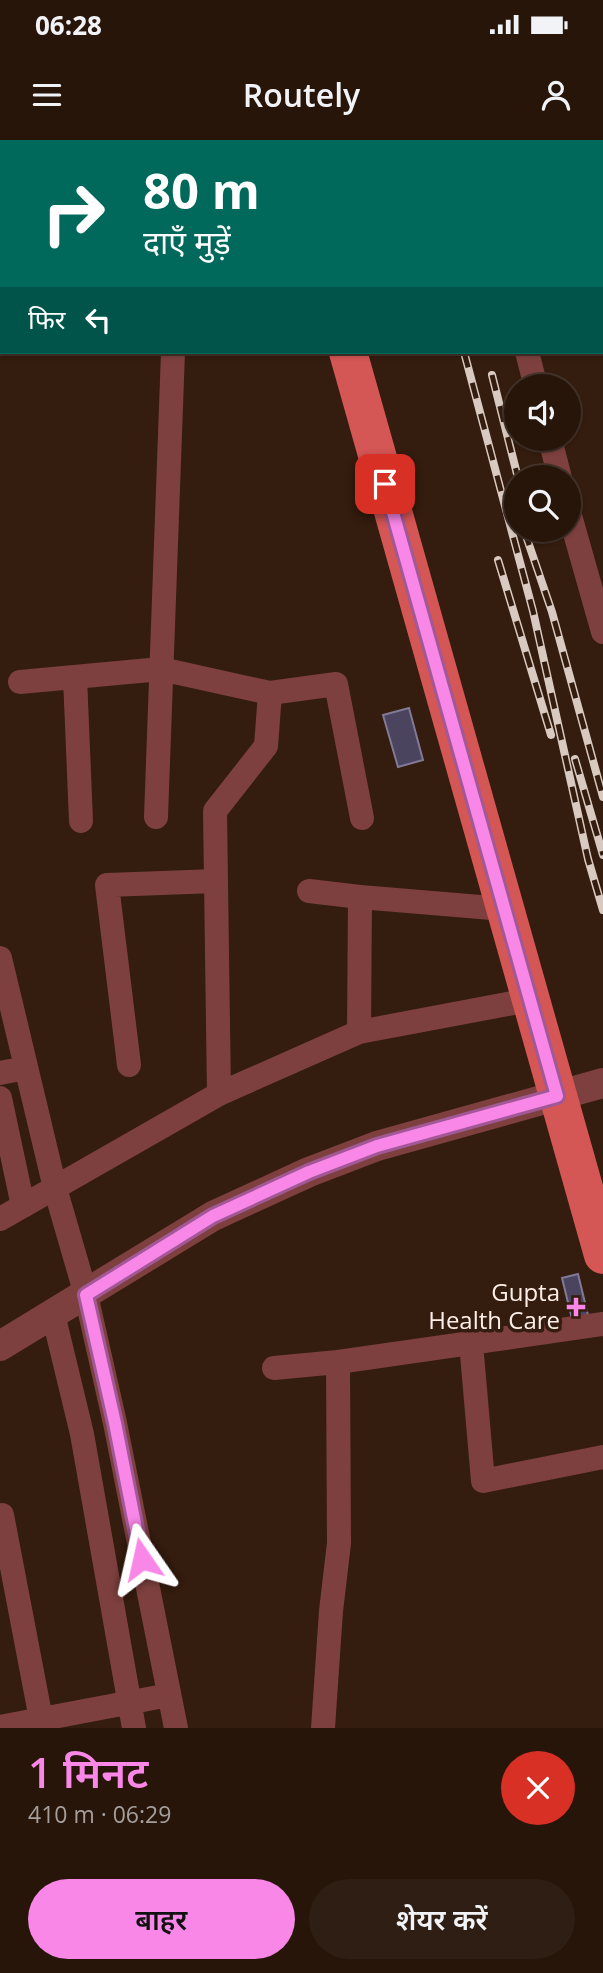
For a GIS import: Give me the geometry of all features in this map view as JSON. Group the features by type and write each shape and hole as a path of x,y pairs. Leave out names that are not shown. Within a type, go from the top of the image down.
{"main road":[{"path":"349,354 603,1255"}],"street":[{"path":"156,817 173,354"},
{"path":"528,354 533,374"},
{"path":"578,542 603,632"},
{"path":"20,682 161,669 270,693 336,684 362,818"},
{"path":"75,677 81,821"},
{"path":"219,1094 215,811 266,746 270,693"},
{"path":"130,1065 107,885 216,881"},
{"path":"309,891 504,909"},
{"path":"359,1032 360,897"},
{"path":"0,958 55,1188 86,1295 115,1423 176,1728"},
{"path":"0,1219 219,1094 359,1032 529,1000"},
{"path":"0,1073 26,1068"},
{"path":"0,1346 213,1216 309,1172 377,1146 603,1083"},
{"path":"0,1097 23,1206"},
{"path":"53,1314 82,1434 134,1728"},
{"path":"274,1368 338,1362 603,1324"},
{"path":"471,1343 483,1481 603,1457"},
{"path":"323,1728 331,1611 340,1543 338,1362"},
{"path":"2,1515 41,1718"},
{"path":"0,1727 170,1695"}],"building":[{"path":"409,708 423,760 398,767 383,715"},
{"path":"578,1274 588,1315 572,1319 562,1278"}],"railway":[{"path":"465,354 533,611 588,859 603,910"},
{"path":"492,375 515,465"},
{"path":"528,542 552,612 603,797"},
{"path":"498,560 551,735"},
{"path":"575,759 603,855"}],"place":[{"name":"Gupta Health Care","path":"576,1307"}],"route":[{"path":"142,1559 86,1295 213,1216 309,1172 377,1146 557,1096 385,484"}]}
